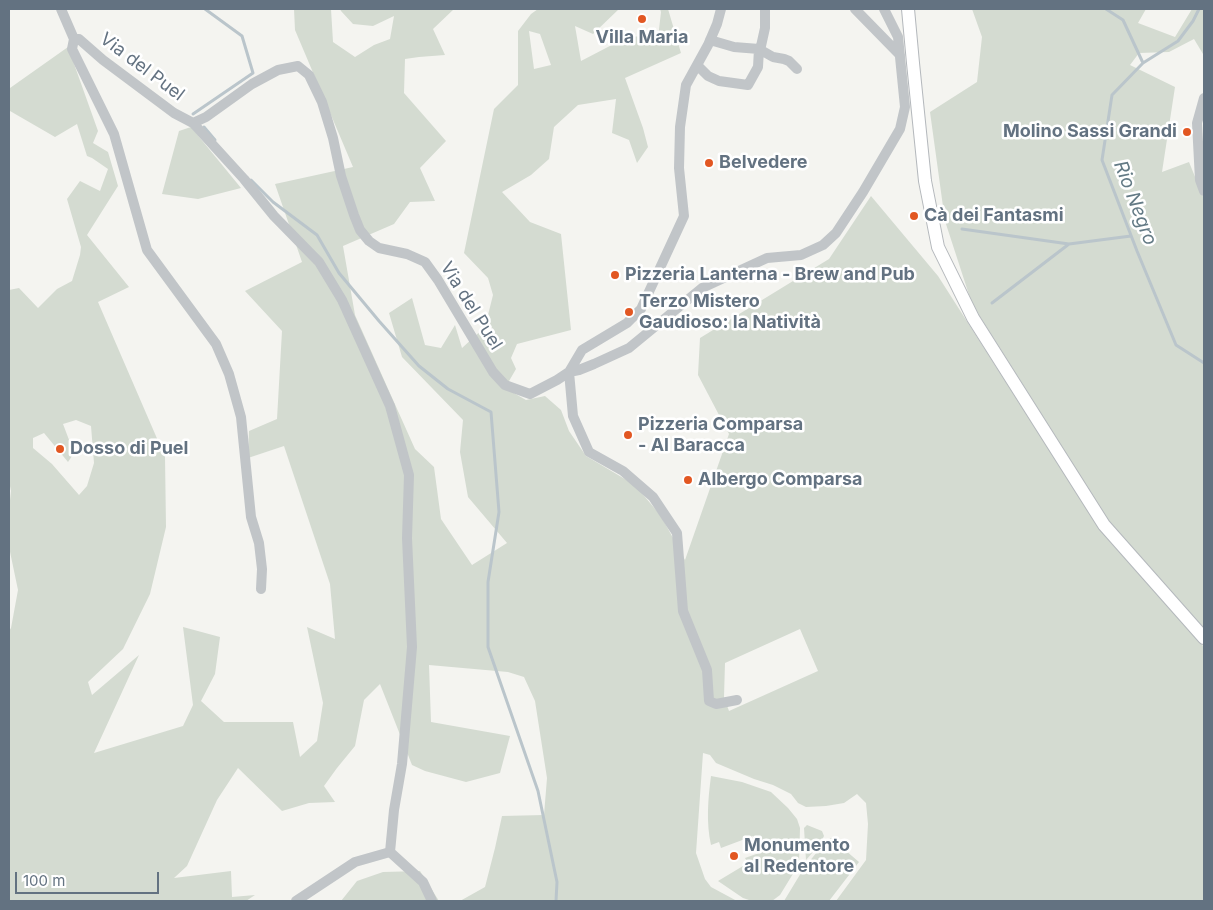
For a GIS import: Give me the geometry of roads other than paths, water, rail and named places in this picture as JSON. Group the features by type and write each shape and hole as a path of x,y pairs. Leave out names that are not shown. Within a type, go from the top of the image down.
{"main road":[{"path":"908,9 925,181 938,247 973,318 1104,525 1204,638"}],"street":[{"path":"61,9 74,39"},
{"path":"721,9 710,40 686,85 680,127 678,168 684,216 640,309 626,323 582,350 568,372 573,416 589,452 623,471 653,497 677,532 683,611 707,670 709,701 716,704 737,700"},
{"path":"697,65 708,76 748,85 758,67 759,49 765,28 766,9"},
{"path":"855,9 900,55"},
{"path":"568,372 579,370 629,348 702,288 767,258 801,255 823,245 836,233 863,192 900,129 905,107 898,37 884,9"},
{"name":"Via del Puel","path":"261,589 262,570 259,543 251,517 241,417 229,374 216,344 147,250 114,134 72,49 74,39 79,39 103,60 174,113 193,123 206,117 252,84 278,70 298,66 309,75 322,102 333,138 341,176 354,215 360,230 369,241 379,248 408,254 425,262 438,280 493,372 505,385 530,394 568,372"},
{"path":"710,40 734,47 759,49 773,57 789,61 797,68"},
{"path":"1204,98 1197,123 1200,180 1204,191"},
{"path":"193,123 244,179 274,216 319,262 338,292 390,406 407,466 409,475 407,538 412,647 402,764 394,810 390,852"},
{"path":"296,901 355,862 390,852"},
{"path":"390,852 424,882 432,901"}],"waterway":[{"path":"193,114 253,73 242,36 205,9"},
{"path":"1106,9 1123,20 1143,63"},
{"name":"Rio Negro","path":"1199,9 1193,21 1178,41 1143,63 1112,95 1102,160 1176,345 1204,363"},
{"path":"204,127 215,140"},
{"path":"251,180 273,202 317,235 339,273 419,366 448,389 491,412 499,512 488,582 488,647 538,791 557,882 556,901"},
{"path":"962,229 1069,244 1131,236"},
{"path":"992,303 1069,244"}],"place":[{"name":"Villa Maria","path":"642,19"},
{"name":"Molino Sassi Grandi","path":"1187,132"},
{"name":"Belvedere","path":"709,163"},
{"name":"Cà dei Fantasmi","path":"914,216"},
{"name":"Pizzeria Lanterna - Brew and Pub","path":"615,275"},
{"name":"Terzo Mistero Gaudioso: la Natività","path":"629,312"},
{"name":"Pizzeria Comparsa - Al Baracca","path":"628,435"},
{"name":"Dosso di Puel","path":"60,449"},
{"name":"Albergo Comparsa","path":"688,480"},
{"name":"Monumento al Redentore","path":"734,856"}]}
